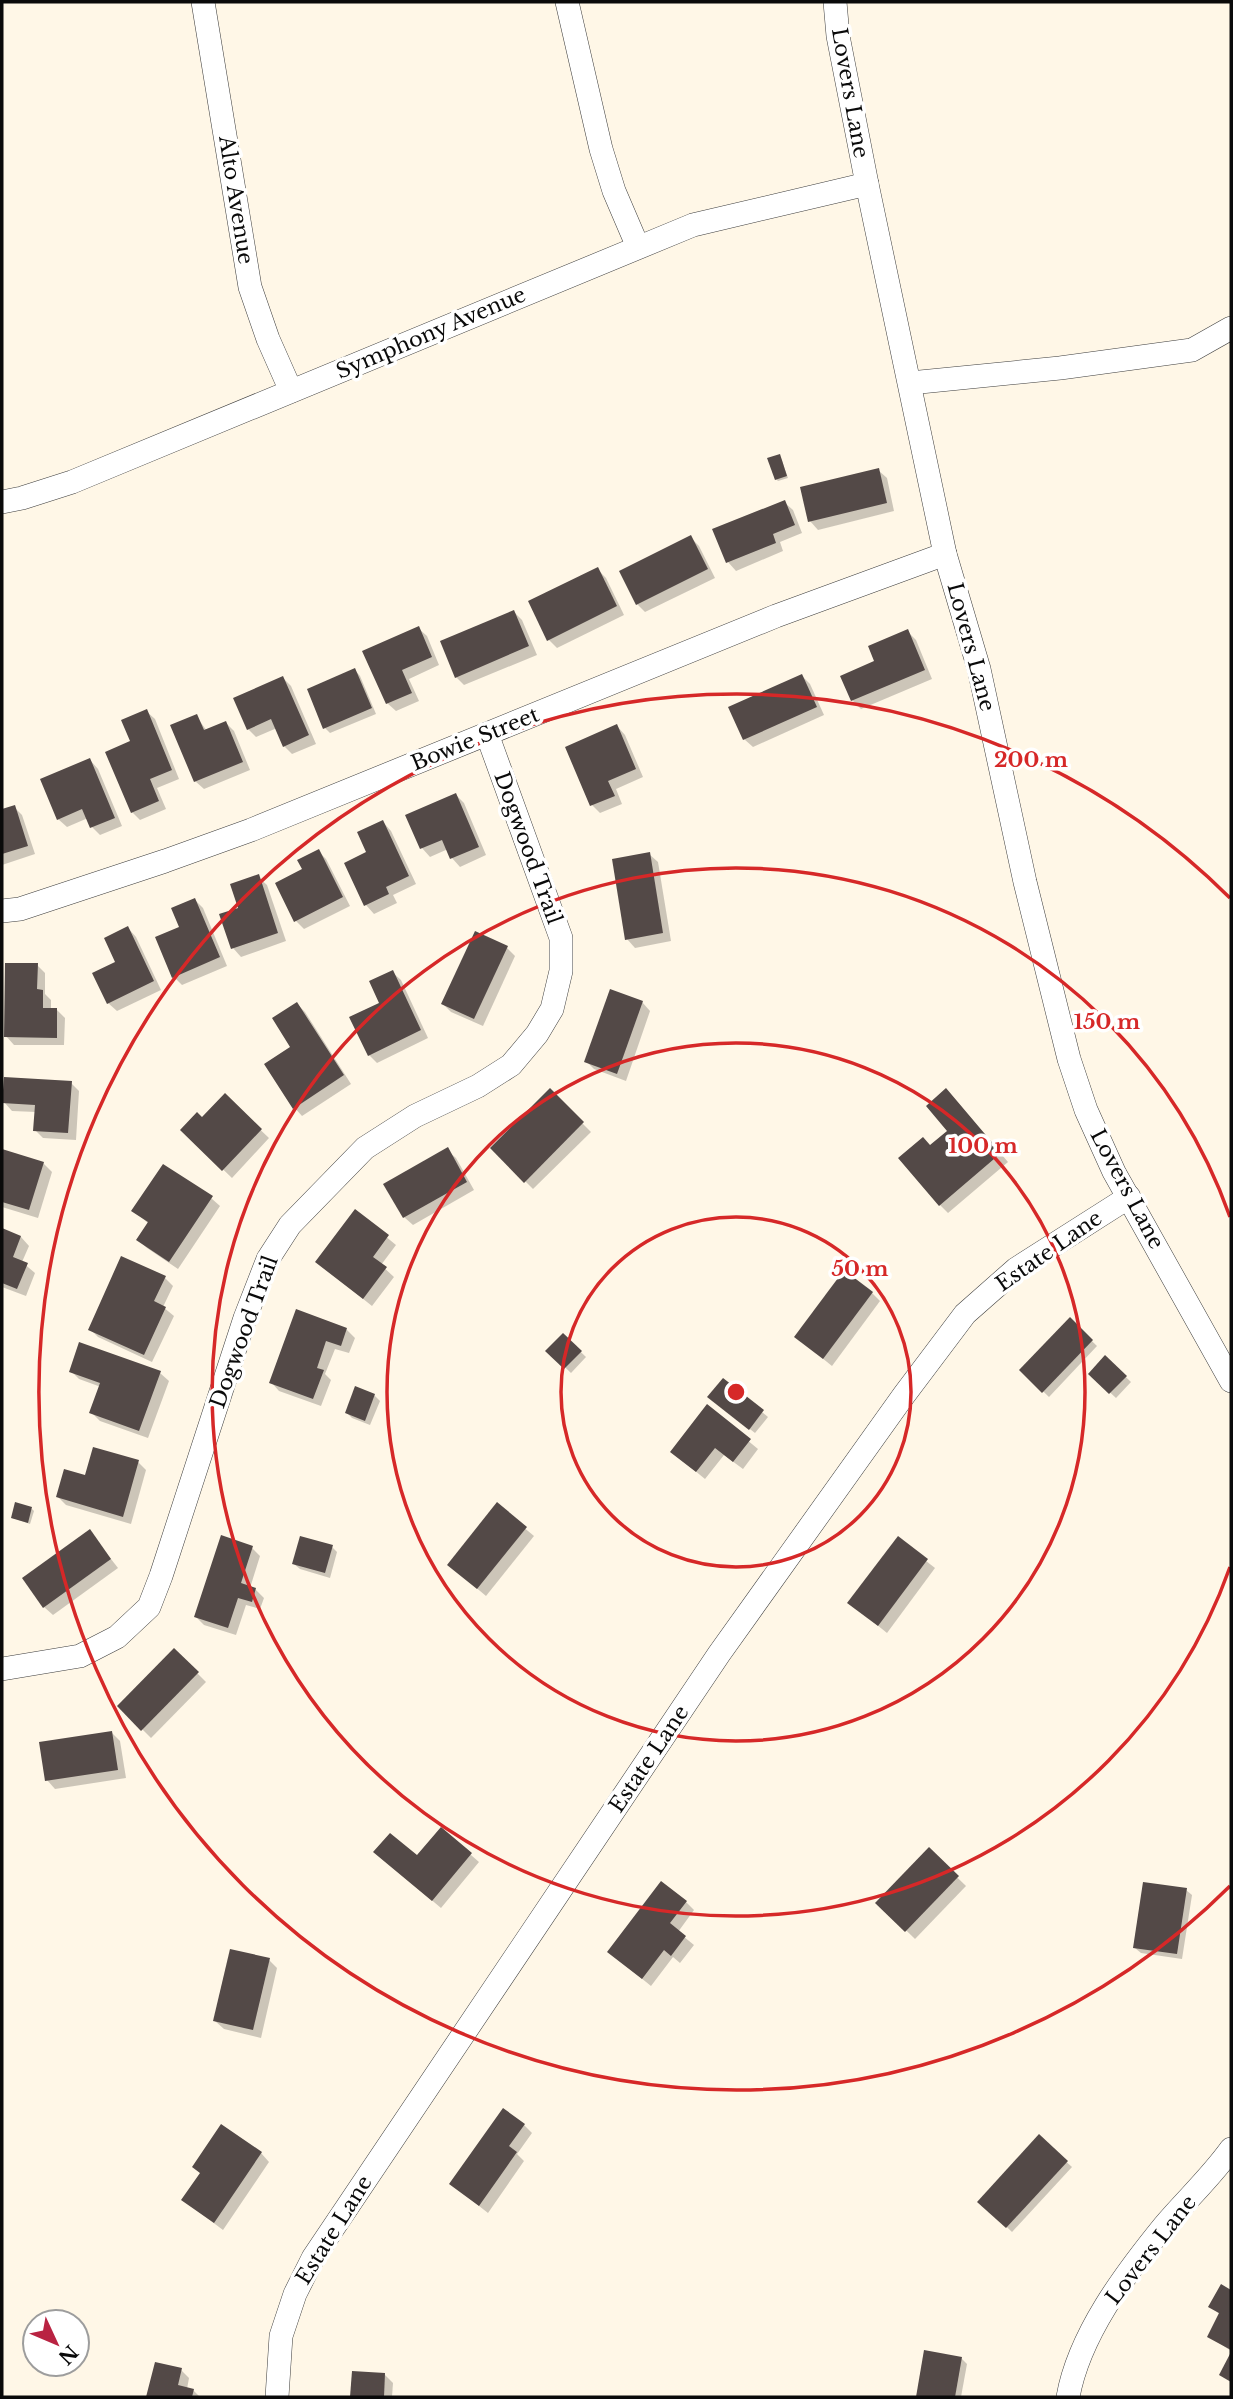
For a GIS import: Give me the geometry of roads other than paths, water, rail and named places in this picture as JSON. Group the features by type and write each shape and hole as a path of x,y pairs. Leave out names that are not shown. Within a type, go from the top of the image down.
{"street":[{"name":"Alto Avenue","path":"203,2 250,287 268,339 291,391"},
{"path":"567,2 601,149 614,191 638,247"},
{"name":"Lovers Lane","path":"835,2 838,36 867,184 945,554 979,669 1069,1059 1086,1110 1114,1172 1231,1381"},
{"name":"Symphony Avenue","path":"2,502 45,492 72,482 638,247 713,219 867,184"},
{"path":"910,383 1060,368 1192,350 1231,328"},
{"name":"Bowie Street","path":"2,911 33,904 227,839 776,616 945,554"},
{"name":"Dogwood Trail","path":"2,1669 80,1656 117,1637 149,1607 162,1576 244,1318 268,1259 290,1225 365,1149 415,1116 478,1086 512,1065 537,1034 552,1009 561,971 561,938 487,734"},
{"name":"Estate Lane","path":"277,2397 281,2336 295,2294 313,2258 719,1654 965,1314 1016,1269 1129,1197"},
{"name":"Lovers Lane","path":"1068,2397 1089,2337 1116,2290 1165,2225 1215,2172 1231,2150"}]}
